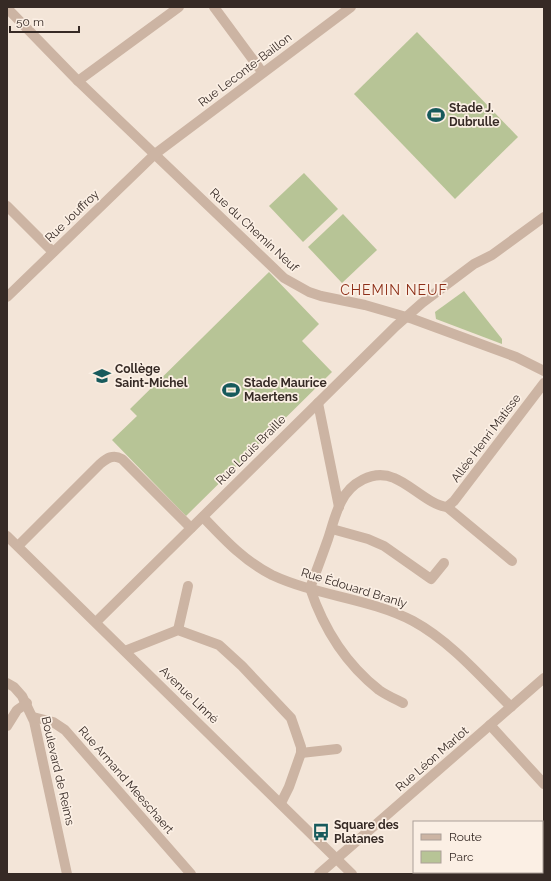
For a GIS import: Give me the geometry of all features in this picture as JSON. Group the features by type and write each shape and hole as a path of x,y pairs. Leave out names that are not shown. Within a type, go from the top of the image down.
{"street":[{"path":"78,81 179,7"},
{"path":"214,7 262,72"},
{"name":"Rue Leconte-Baillon","path":"155,154 350,7"},
{"name":"Rue du Chemin Neuf","path":"7,8 78,81 274,270 293,284 308,292 321,296 365,305 406,317 516,357 544,371"},
{"name":"Rue Jouffroy","path":"7,297 155,154"},
{"path":"7,206 53,252"},
{"name":"Rue Louis Braille","path":"96,622 406,317 422,303 471,267 492,255 544,216"},
{"name":"Allée Henri Matisse","path":"447,507 454,501 544,383"},
{"path":"318,403 339,507"},
{"path":"18,546 100,464 106,459 112,457 122,460 191,528"},
{"path":"403,703 378,689 345,657 317,606 310,588 339,507 346,494 367,477 377,475 392,477 440,505 447,507 512,561"},
{"name":"Rue Édouard Branly","path":"203,517 250,562 278,578 385,609 419,625 448,646 511,707"},
{"path":"332,528 368,539 384,546 431,578 444,563"},
{"name":"Avenue Linné","path":"7,536 352,874"},
{"path":"178,630 188,586"},
{"path":"125,651 178,630 219,645 242,666 292,718 301,747 301,753 281,803"},
{"name":"Rue Léon Marlot","path":"319,874 544,678"},
{"name":"Boulevard de Reims","path":"7,683 19,692 27,703 33,717 67,874"},
{"path":"7,726 17,710 27,703"},
{"name":"Rue Armand Meeschaert","path":"33,717 53,722 65,730 191,874"},
{"path":"490,725 544,784"},
{"path":"301,753 337,749"}],"green space":[{"name":"Stade J. Dubrulle","path":"417,32 518,137 455,199 354,94"},
{"path":"304,173 338,209 303,242 269,206"},
{"path":"343,214 377,250 342,283 308,247"},
{"name":"Stade Maurice Maertens","path":"269,272 319,324 302,341 332,372 186,516 112,440 137,416 130,409"},
{"path":"464,291 502,339 502,344 436,319 435,312"}],"place":[{"name":"Stade J. Dubrulle","path":"436,115"},
{"name":"Collège Saint-Michel","path":"102,376"},
{"name":"Stade Maurice Maertens","path":"231,390"},
{"name":"Square des Platanes","path":"321,832"}],"district":[{"name":"CHEMIN NEUF","path":"394,290"}]}
